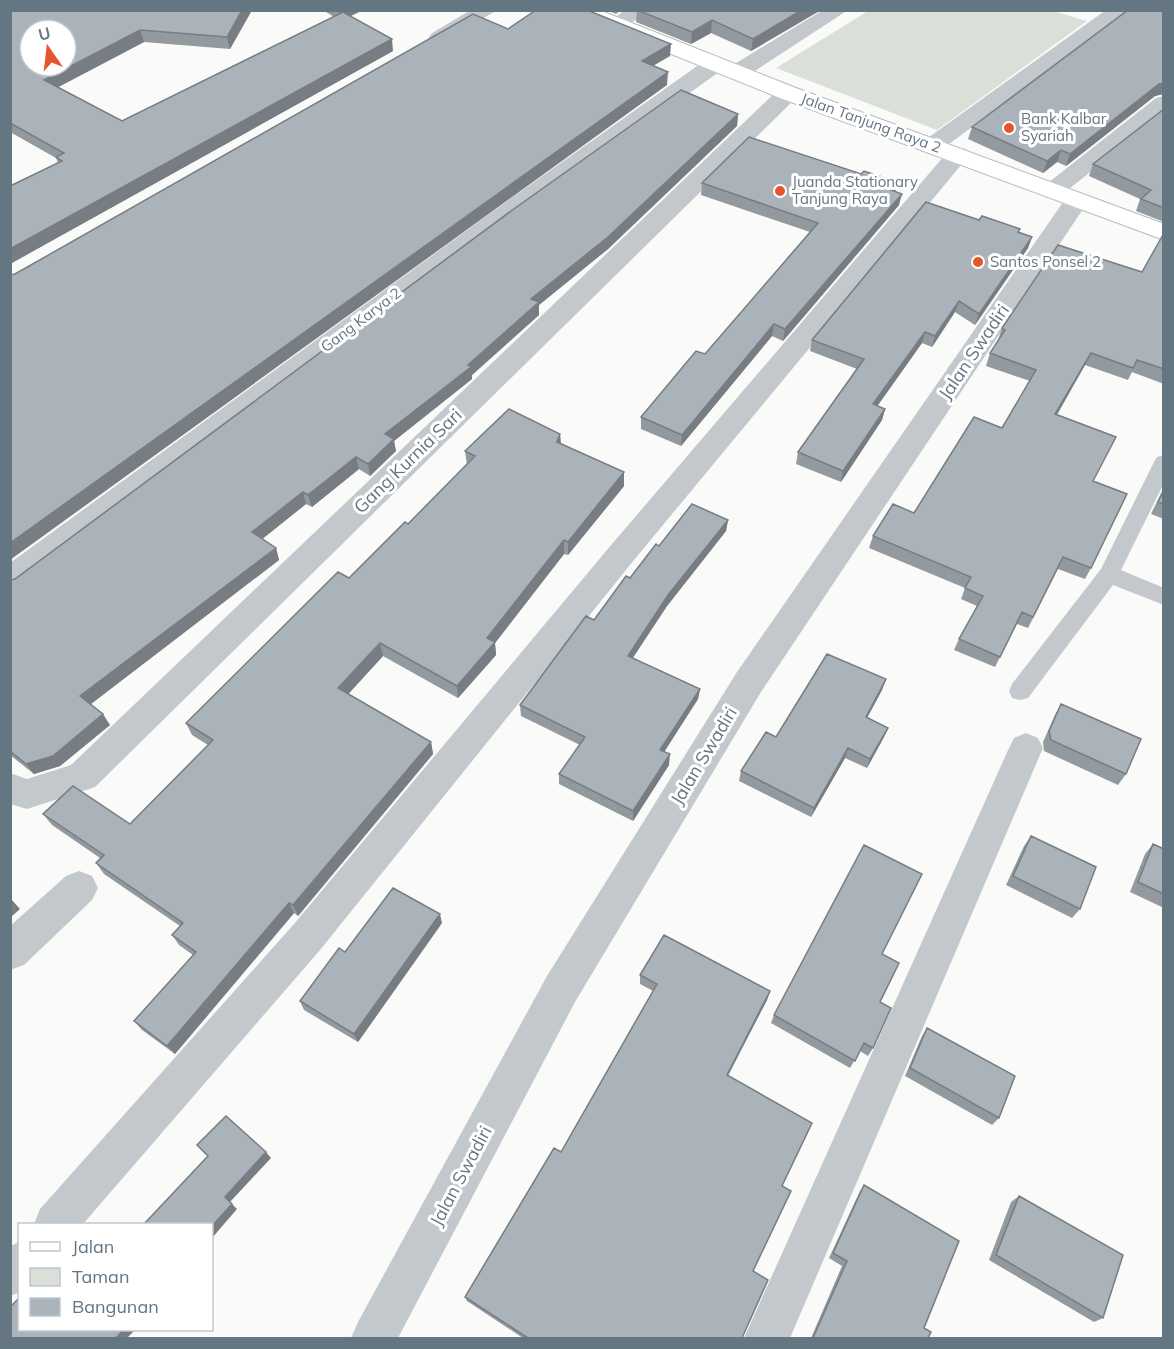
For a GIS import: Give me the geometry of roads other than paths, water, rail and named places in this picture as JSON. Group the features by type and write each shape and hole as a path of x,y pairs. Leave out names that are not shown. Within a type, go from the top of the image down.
{"street":[{"path":"425,45 487,10"},
{"name":"Jalan Tanjung Raya 2","path":"579,10 788,93 1164,233"},
{"path":"615,25 641,10"},
{"name":"Gang Karya 2","path":"10,580 510,210 726,68 838,10"},
{"path":"56,1223 307,937 623,552 946,150 1120,10"},
{"name":"Gang Kurnia Sari","path":"10,788 27,794 83,776 788,93"},
{"name":"Jalan Swadiri","path":"374,1338 561,989 736,702 1065,195 1164,103"},
{"path":"767,1338 1026,748"},
{"path":"10,952 80,888"}],"lane":[{"path":"1020,691 1108,574 1164,462"},
{"path":"1108,574 1164,597"}],"place":[{"name":"Bank Kalbar Syariah","path":"1009,128"},
{"name":"Juanda Stationary Tanjung Raya","path":"780,191"},
{"name":"Santos Ponsel 2","path":"978,262"}]}
